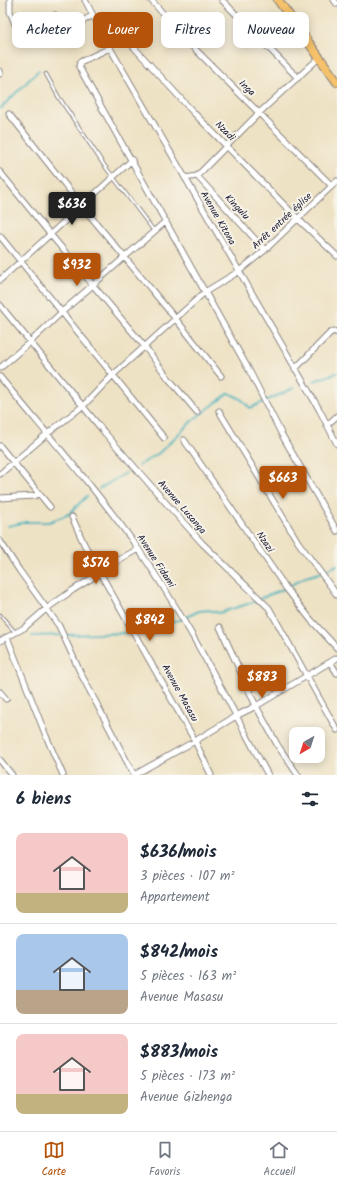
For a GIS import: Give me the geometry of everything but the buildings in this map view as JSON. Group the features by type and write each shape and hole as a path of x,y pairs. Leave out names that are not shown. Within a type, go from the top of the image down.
{"highway":[{"path":"278,0 337,82"}],"street":[{"path":"10,0 10,12 12,17"},
{"name":"Avenue Kitona","path":"85,0 93,15"},
{"name":"Inga","path":"151,0 190,44 332,186"},
{"path":"222,0 298,78"},
{"path":"334,0 337,4"},
{"path":"85,20 93,15"},
{"path":"110,48 80,62 79,68 206,292 249,370 282,435 337,532"},
{"name":"Avenue Kitona","path":"110,48 337,444"},
{"name":"Nzadi","path":"135,48 193,112 298,219 337,256"},
{"path":"185,178 197,176 259,113 319,58"},
{"path":"9,114 221,376"},
{"path":"0,280 132,160"},
{"path":"0,172 197,412"},
{"name":"Kingulu","path":"197,176 265,250"},
{"name":"Arrêt entrée église","path":"0,474 46,434 84,405 113,375 175,318 206,292 238,272 265,250 337,181"},
{"path":"0,368 166,221"},
{"path":"0,236 164,438"},
{"name":"Avenue Lusanga","path":"0,305 84,405 104,432 202,543 269,608 337,730"},
{"path":"295,369 330,333 334,331 337,333"},
{"name":"Avenue Fidami","path":"0,377 87,482 138,548 210,666 268,775"},
{"path":"219,411 298,542 337,595"},
{"path":"327,425 337,416"},
{"name":"Nzazi","path":"184,440 286,588 311,620 337,648"},
{"path":"0,446 50,507"},
{"path":"0,498 34,496 38,494"},
{"name":"Avenue Masasu","path":"72,517 84,544 195,741 211,775"},
{"path":"0,541 59,626 81,674 134,775 337,658"},
{"path":"0,642 24,628 46,609 97,575 99,571 138,548"},
{"path":"220,627 256,706 278,746 298,775"},
{"path":"7,637 63,775"},
{"path":"330,662 337,673"},
{"path":"0,692 6,699"},
{"path":"0,760 12,775"}],"lane":[{"path":"46,74 58,96 84,136 155,231"},
{"path":"0,615 15,632"}],"waterway":[{"path":"0,109 39,70"},
{"path":"314,381 337,373"},
{"path":"138,466 159,453 193,420 229,393 241,399 250,408 294,388"},
{"path":"99,489 126,473"},
{"path":"8,526 26,522 49,522 69,514 87,496"},
{"path":"144,630 182,619 199,611 209,610 219,613 254,602 286,588 305,577 320,573 337,565"},
{"path":"32,636 129,633"}]}
